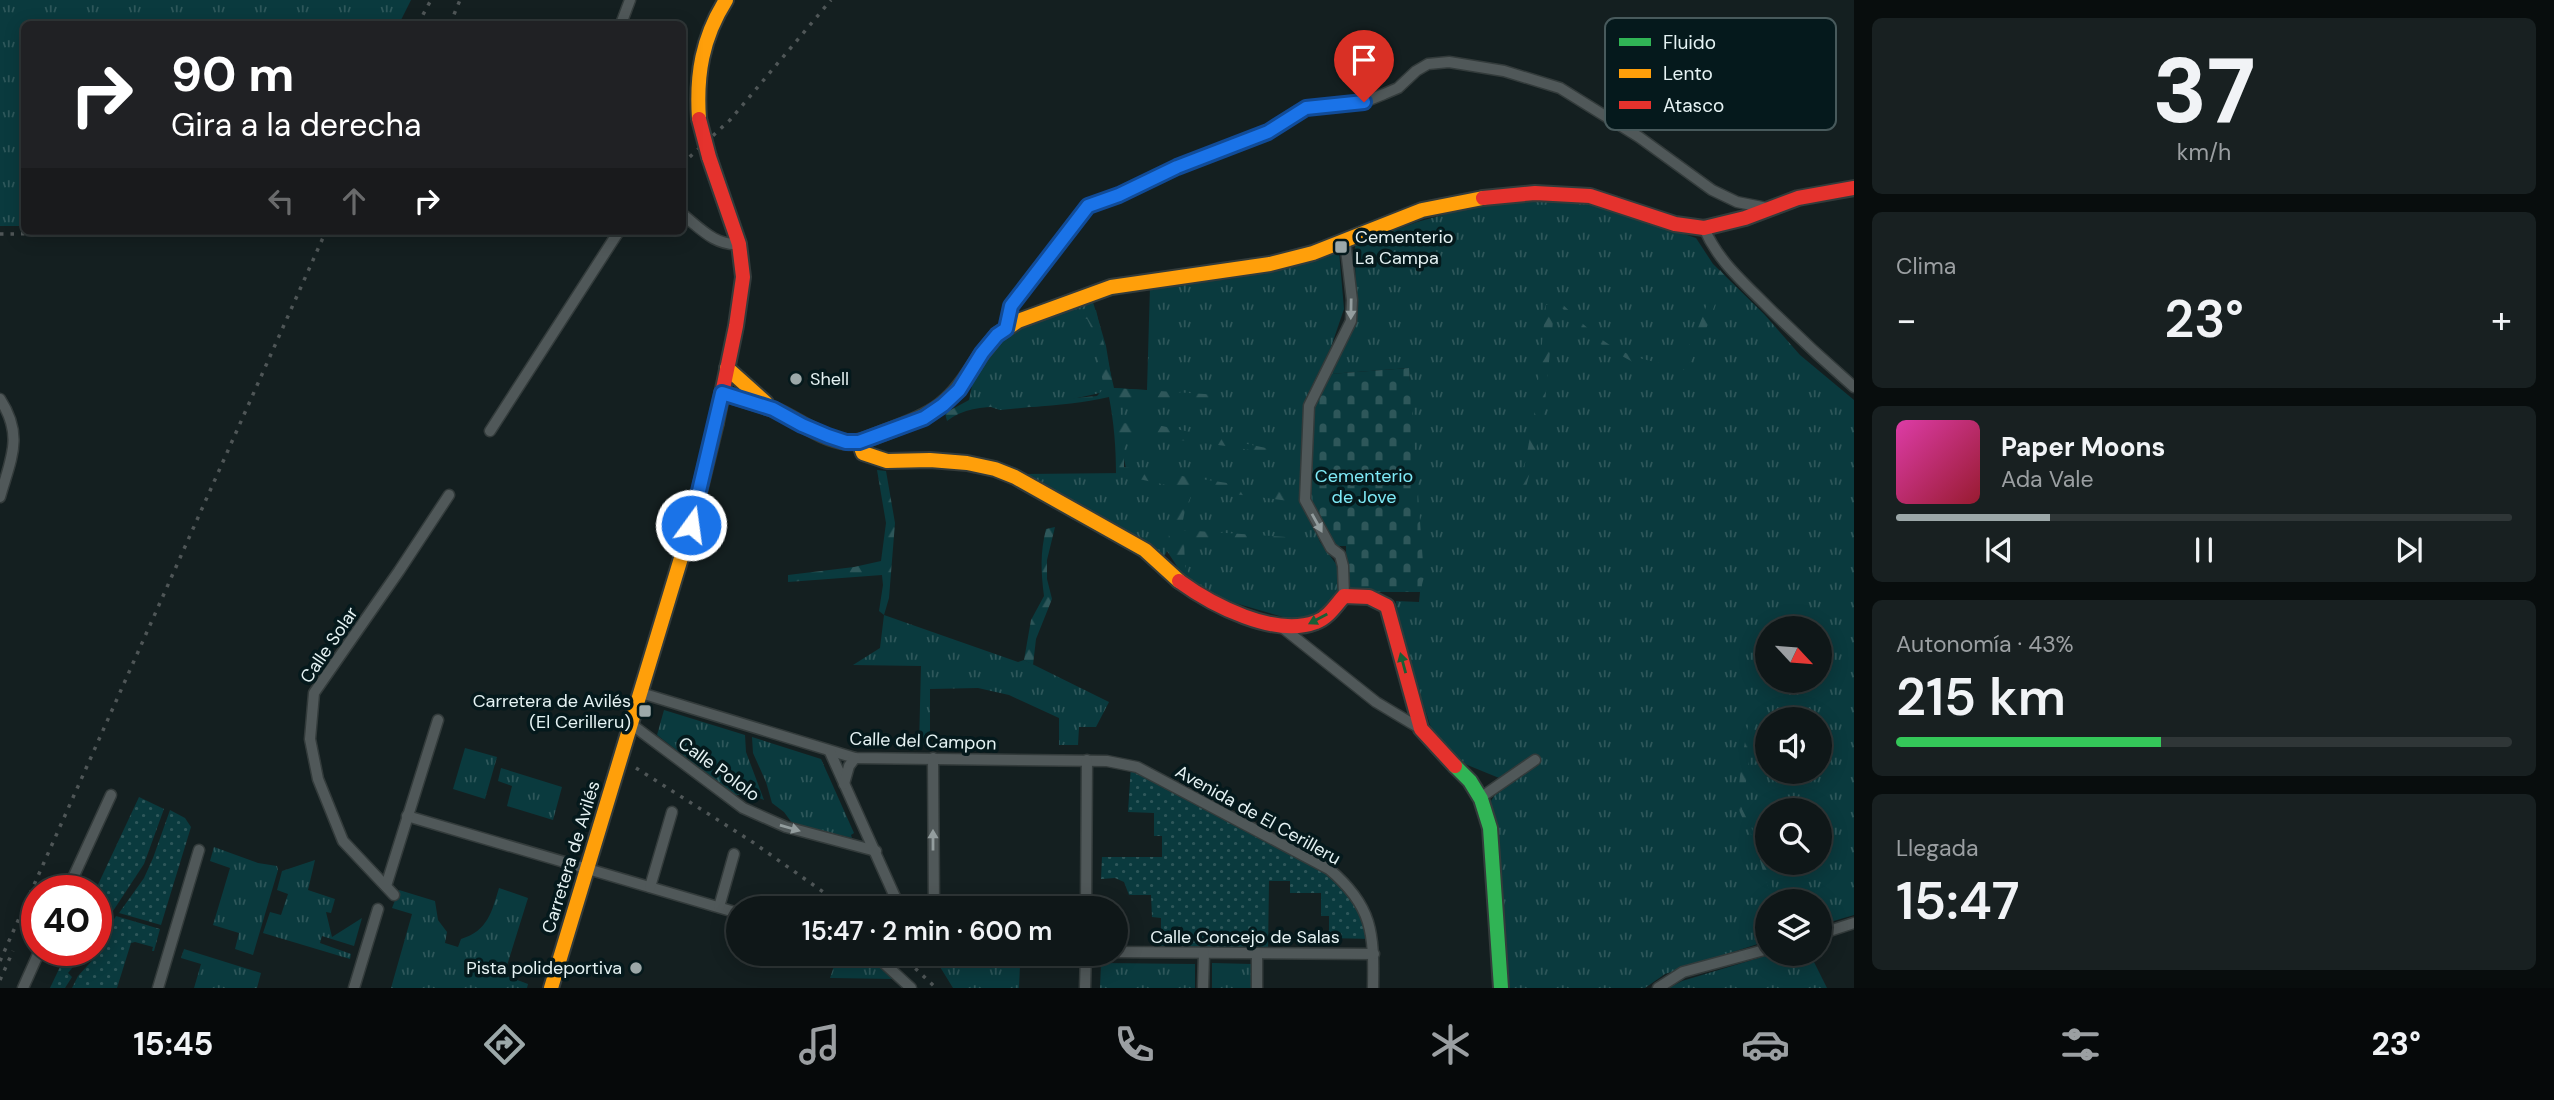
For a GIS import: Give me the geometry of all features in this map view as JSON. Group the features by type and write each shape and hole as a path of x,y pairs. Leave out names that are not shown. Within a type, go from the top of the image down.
{"street":[{"path":"622,21 630,0"},
{"name":"Carretera de Avilés","path":"551,988 691,525 727,368 743,277 739,244 709,157 699,119 696,92 701,51 711,24 726,0"},
{"path":"1006,329 1011,306 1088,206 1119,195 1177,167 1268,132 1306,108 1364,102 1384,94 1398,88 1428,64 1449,62 1504,71 1560,88 1605,116"},
{"path":"1628,130 1712,190 1737,202 1767,208"},
{"path":"722,393 773,409 828,436 846,442 859,442 924,418 943,405 959,390 982,353 997,335 1018,321 1111,286 1270,264 1313,253 1422,210 1478,199 1535,193 1590,196 1675,224 1704,228 1745,218 1798,198 1854,188"},
{"path":"686,217 715,240 739,244"},
{"path":"1704,228 1711,244 1727,265 1808,347 1854,387"},
{"path":"490,431 616,235"},
{"path":"1283,628 1319,621 1332,611 1344,596 1340,555 1331,548 1305,500 1309,406 1351,321 1352,300 1345,241"},
{"path":"727,368 773,409"},
{"path":"0,399 8,412 15,441 0,497"},
{"path":"859,442 863,453 883,462 933,460 976,465 1001,471 1046,491 1153,556 1176,579 1207,598 1247,617 1283,628 1376,702 1421,729 1435,747 1470,781 1480,798 1490,828 1501,988"},
{"name":"Calle Solar","path":"394,895 343,841 318,779 310,739 314,693 400,571 449,495"},
{"path":"1344,596 1369,597 1387,606 1421,729"},
{"name":"Calle del Campon","path":"641,693 855,758 1087,760"},
{"path":"386,886 438,720"},
{"name":"Calle Pololo","path":"631,724 743,808 786,827 876,851"},
{"path":"830,752 895,896"},
{"path":"844,784 849,765 855,758"},
{"path":"933,758 934,896"},
{"path":"1086,896 1087,760"},
{"name":"Avenida de El Cerilleru","path":"1087,760 1122,762 1137,767 1329,869 1346,883 1362,904 1371,927 1374,954 1373,988"},
{"path":"1480,798 1535,760"},
{"path":"74,875 111,795"},
{"path":"650,887 672,812"},
{"path":"407,816 726,909"},
{"path":"158,988 199,850"},
{"path":"719,907 734,854"},
{"path":"354,988 378,909"},
{"path":"1832,929 1854,923"},
{"name":"Calle Concejo de Salas","path":"1128,952 1374,954"},
{"path":"1203,988 1204,953"},
{"path":"1257,988 1262,953"},
{"path":"1658,988 1683,972 1755,953"},
{"path":"23,988 33,966"},
{"path":"887,966 911,988"},
{"path":"1085,988 1086,966"}],"green space":[{"path":"0,0 411,0 400,21 21,21 21,226 0,226"},
{"path":"1537,201 1584,201 1696,238 1713,264 1764,314 1800,355 1854,400 1854,915 1832,921 1832,889 1755,889 1755,945 1665,974 1645,988 1507,988 1491,801 1504,780 1460,762 1433,734 1399,629 1396,601 1419,602 1420,592 1409,368 1330,374 1356,323 1355,245 1417,222 1468,208"},
{"path":"1339,251 1344,309 1331,347 1305,400 1300,492 1320,542 1336,564 1341,581 1339,595 1317,615 1300,622 1218,600 1184,577 1167,551 1164,557 1025,474 1127,473 1109,391 1041,406 1000,410 969,400 973,381 987,354 1004,336 1023,325 1093,302 1106,346 1113,388 1147,390 1150,286 1231,279 1290,266"},
{"path":"1720,270 1725,276 1703,336 1685,370 1640,366 1593,340 1561,307 1554,311 1543,422 1526,487 1521,485 1535,410 1546,305 1560,302 1609,344 1636,357 1671,365 1689,346"},
{"path":"1066,310 1096,310 1114,388 1219,395 1217,401 1119,401 1122,423 1162,426 1290,453 1285,456 1124,433 1124,467 1292,493 1289,501 1194,489 1185,510 1181,530 1286,537 1283,544 1184,540 1185,566 1190,576 1184,577 1167,550 1180,488 1116,474 1109,397 1032,407 977,408 947,421 945,413 969,400 1032,402 1097,396 1104,388 1094,333 1087,319 1072,316 1053,319"},
{"name":"Cementerio de Jove","path":"1409,368 1424,577 1420,592 1347,592 1346,546 1333,546 1309,497 1314,405 1330,374"},
{"path":"877,470 886,471 895,523 889,598 884,615 879,611 882,575 788,582 788,575 881,561 886,523"},
{"path":"1055,527 1047,560 1047,579 1052,599 1036,639 1033,665 1024,660 1031,620 1044,596 1042,562 1046,529"},
{"path":"884,615 1018,662 1024,660 1109,702 1096,727 1079,727 1078,745 1059,745 1059,718 1009,695 978,688 930,689 930,744 919,745 921,666 853,665 880,648"},
{"path":"1754,707 1755,719 1742,809 1755,835 1755,845 1738,804 1743,754"},
{"path":"664,710 745,735 746,752 764,800 752,795 735,795 657,735"},
{"path":"752,737 821,759 854,833 852,838 792,823 784,812 772,803 753,753"},
{"path":"465,748 497,757 485,799 453,789"},
{"path":"1131,765 1346,883 1372,939 1329,938 1329,916 1321,916 1321,893 1290,893 1290,881 1269,881 1268,953 1161,952 1161,918 1152,917 1151,895 1129,895 1124,882 1115,878 1101,879 1102,857 1162,857 1162,836 1154,836 1154,813 1128,812"},
{"path":"501,768 562,787 553,820 507,806 512,786 498,781"},
{"path":"139,797 164,809 144,864 113,911 112,875 102,875"},
{"path":"170,810 185,818 191,827 161,925 119,913 144,878"},
{"path":"214,847 258,863 277,866 253,955 235,949 239,933 213,925 230,868 210,861"},
{"path":"315,860 308,890 335,899 331,913 326,912 332,937 362,918 354,946 322,936 320,943 351,954 350,959 263,933 270,912 281,915 288,894 277,890 282,871"},
{"path":"1764,875 1769,875 1773,889 1769,889"},
{"path":"499,888 528,898 504,975 528,984 527,988 391,988 412,914 392,908 399,890 435,901 438,920 447,932 445,943 458,947 461,939 477,931 488,919"},
{"path":"116,916 160,929 154,951 153,947 131,943 117,988 72,988 87,966 112,966 112,922"},
{"path":"184,949 261,973 257,988 194,988 201,964 181,958"},
{"path":"1755,959 1755,966 1816,966 1827,988 1669,988 1682,981"},
{"path":"1128,963 1195,964 1195,988 1100,988 1101,966 1128,966"},
{"path":"1212,963 1251,964 1251,988 1212,988"},
{"path":"60,966 74,966 68,973 72,977 65,988 50,988"},
{"path":"834,966 880,966 896,979 830,978"},
{"path":"939,966 1020,966 1019,988 953,988"}],"railway":[{"path":"420,21 431,0"},
{"path":"451,21 460,0"},
{"path":"686,160 730,120 831,0"},
{"path":"0,234 21,234"},
{"path":"0,961 324,235"},
{"path":"636,768 751,841 829,896"},
{"path":"0,980 13,951"},
{"path":"913,966 936,988"}],"traffic: fast":[{"path":"722,393 773,409 828,437 857,442 930,413 951,397 981,355"},
{"path":"1455,766 1470,781 1481,799 1490,828 1501,988"}],"traffic: slow":[{"path":"699,119 702,57 711,28 726,0"},
{"path":"981,355 997,335 1018,321 1111,287 1270,264 1313,253 1422,210 1483,198"},
{"path":"727,368 766,403"},
{"path":"551,988 691,525 716,423"},
{"path":"859,442 863,453 887,461 967,463 1015,477 1145,550 1179,581"}],"traffic: jam":[{"path":"699,119 709,157"},
{"path":"709,157 739,244 743,277 716,423"},
{"path":"1483,198 1535,193 1590,196 1675,224 1704,228 1745,218 1798,198 1854,188"},
{"path":"1179,581 1244,617 1282,626 1300,626 1316,622 1332,611 1344,596 1369,597 1387,606 1421,729 1455,766"}],"place":[{"name":"Cementerio La Campa","path":"1341,247"},
{"name":"Shell","path":"796,379"},
{"name":"Carretera de Avilés (El Cerilleru)","path":"645,711"},
{"name":"Pista polideportiva","path":"636,968"}],"route":[{"path":"691,525 722,393 773,409 802,425 846,442 871,439 924,418 959,390 982,353 997,335 1006,329 1011,306 1088,206 1119,195 1177,167 1268,132 1306,108 1364,102"}]}
